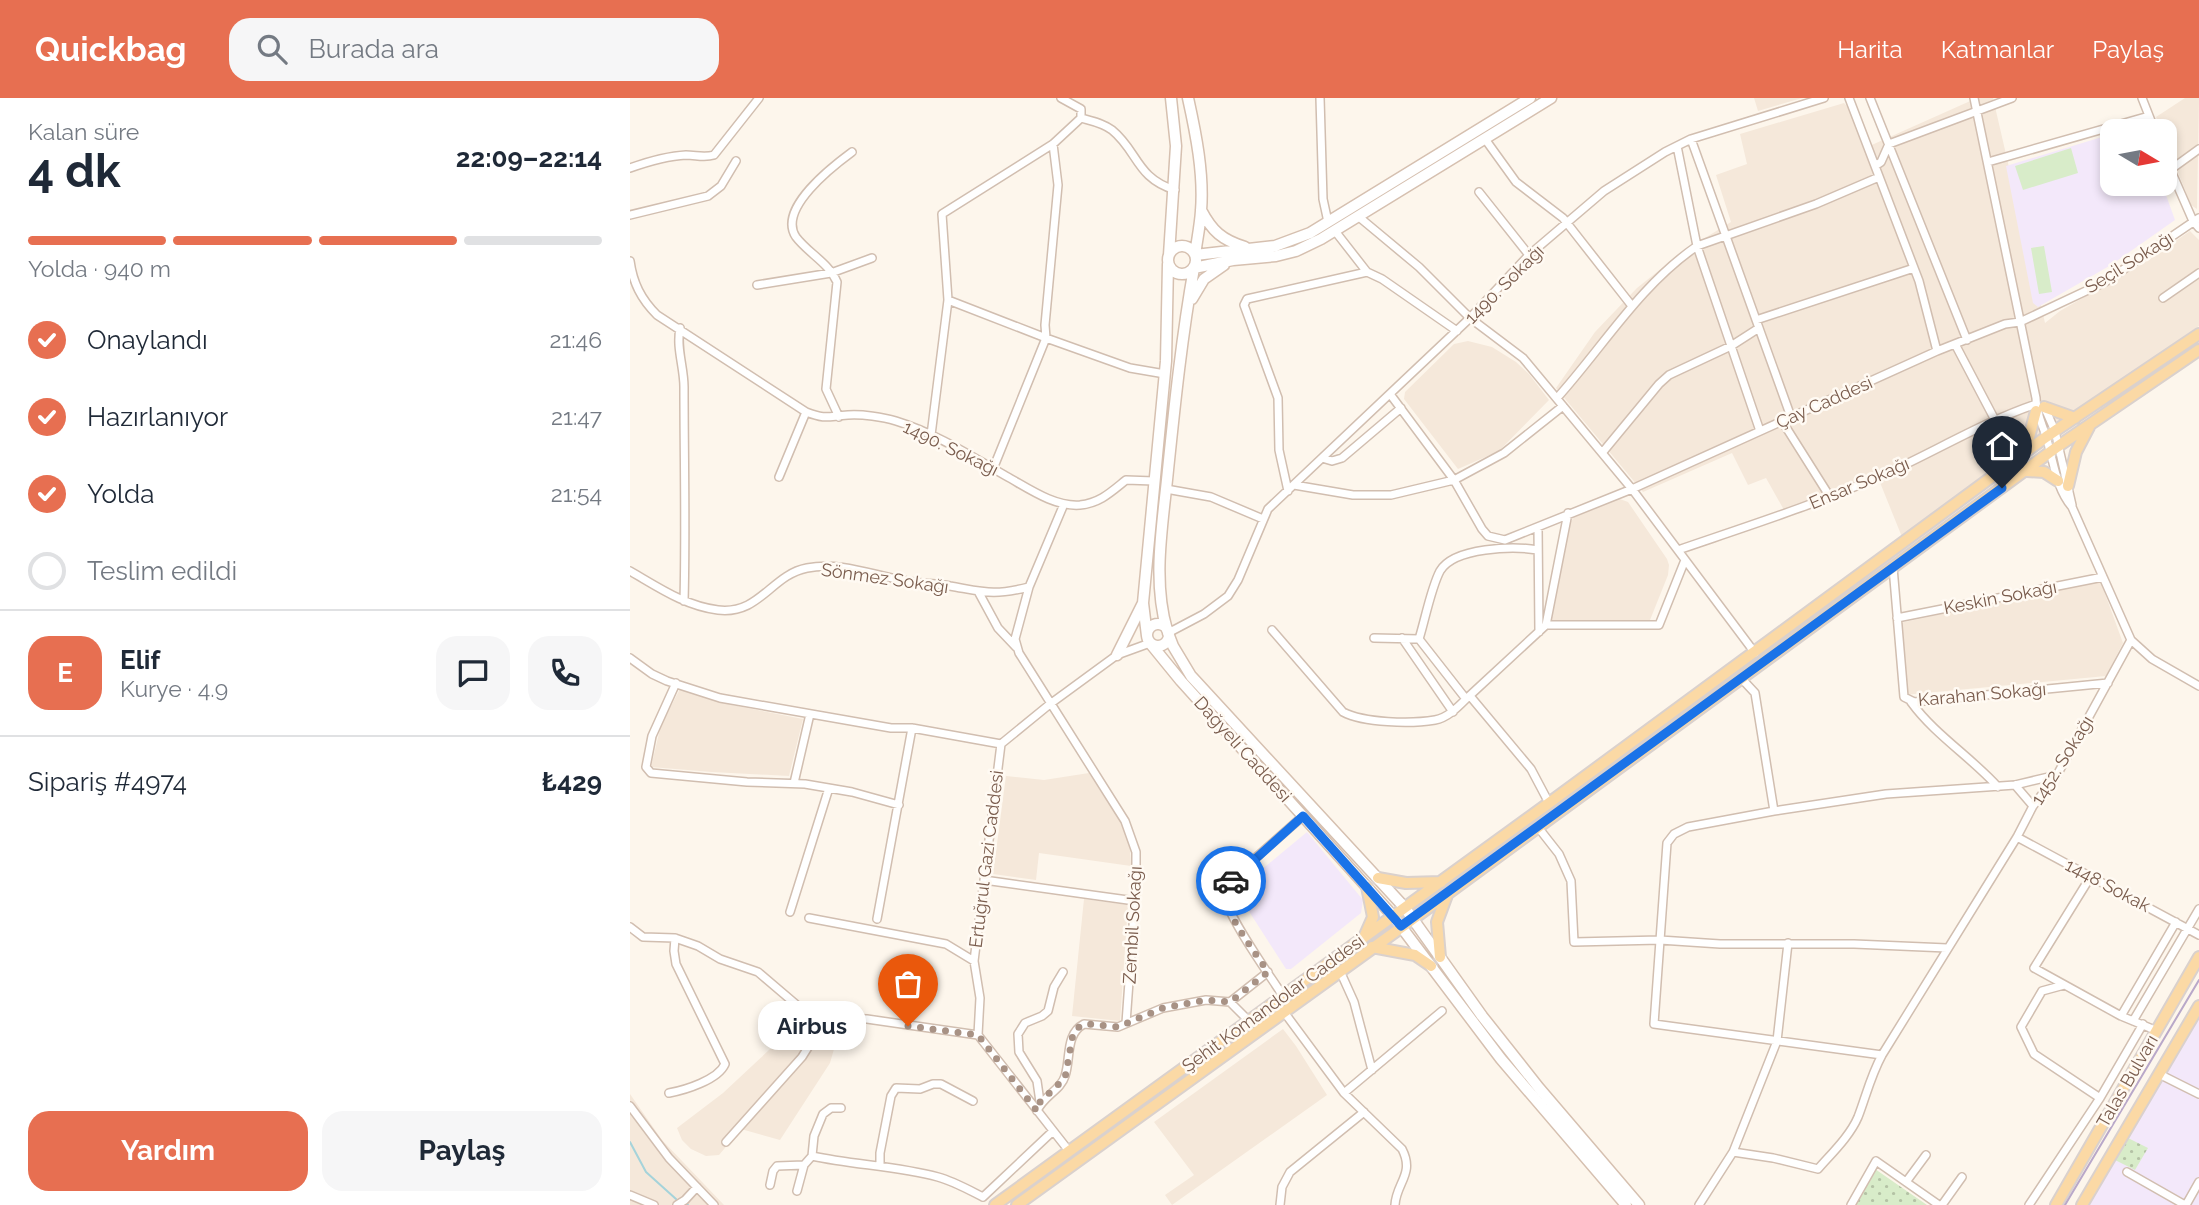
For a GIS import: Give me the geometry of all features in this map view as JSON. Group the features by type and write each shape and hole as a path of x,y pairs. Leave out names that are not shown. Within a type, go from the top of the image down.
{"main road":[{"name":"Şehit Komandolar Caddesi","path":"995,1205 1755,653 2051,434 2199,334"},
{"name":"Şehit Komandolar Caddesi","path":"1017,1205 2054,450 2199,350"},
{"path":"2025,453 2038,405 2075,418"},
{"path":"2024,472 2044,472 2063,484 2091,424"},
{"path":"1378,878 1406,883 1441,882"},
{"path":"1363,938 1373,916 1367,887"},
{"path":"1440,957 1437,922 1448,891"},
{"path":"1372,947 1415,955 1431,966"},
{"name":"Talas Bulvarı","path":"2056,1205 2199,957"},
{"name":"Talas Bulvarı","path":"2082,1205 2159,1073 2194,1021 2199,1006"},
{"path":"2090,1205 2092,1189"}],"street":[{"path":"630,168 686,155 714,155 759,98"},
{"path":"1061,98 1081,109 1082,118"},
{"path":"1149,640 1149,629 1154,625 1162,625 1168,632 1163,645 1156,646 1149,640 1143,603 1165,374 1176,146 1171,98"},
{"path":"1186,316 1201,210 1199,158 1188,98"},
{"path":"1320,98 1323,199 1331,227 1367,272 1382,279 1457,331"},
{"path":"1530,98 1331,227 1296,251 1194,268 1182,275 1173,272 1169,259 1175,248 1184,246 1195,255 1275,246 1291,242 1331,227 1359,217 1551,98"},
{"name":"1490. Sokağı","path":"1168,632 1204,614 1228,596 1238,580 1268,509 1457,331 1529,255 1604,191 1691,139 1824,98"},
{"path":"1849,98 1914,268 1937,351"},
{"path":"1870,98 1967,340"},
{"path":"1974,98 2038,405 2051,434 2063,484 2131,640 2152,660 2199,686"},
{"path":"1875,166 1881,162 1889,144 2012,98"},
{"path":"2142,98 2150,119"},
{"path":"1988,162 2149,116"},
{"path":"931,435 947,300 942,214 1053,144 1082,118"},
{"path":"1082,118 1100,123 1114,132 1148,177 1161,186 1175,190"},
{"path":"1485,139 1516,182 1561,216 1584,242 1632,306"},
{"path":"1691,139 1791,417"},
{"path":"993,469 1046,338 1058,185 1053,144"},
{"path":"1678,146 1697,246 1760,431"},
{"path":"2177,165 2199,149"},
{"path":"839,417 826,389 837,282 796,237 793,221 814,183 852,152"},
{"path":"630,215 708,196 721,186 736,161"},
{"path":"1557,398 1652,284 1697,246 1816,204 1879,177"},
{"path":"2177,183 2197,222"},
{"path":"1479,192 1529,255"},
{"path":"1201,210 1212,229 1221,237 1253,249"},
{"path":"1359,217 1419,267 1470,318 1523,358 1632,489 1755,653"},
{"name":"Seçil Sokağı","path":"2020,322 2105,282 2197,222"},
{"path":"757,285 831,273 872,258"},
{"path":"1186,316 1196,290 1204,279 1233,260"},
{"name":"1490. Sokağı","path":"630,261 633,279 647,304 657,315 807,412 821,418 848,415 894,420 931,435 1064,504"},
{"path":"1602,453 1669,375 1731,346 1757,324 1914,268"},
{"path":"1288,491 1279,450 1278,398 1244,305 1247,299 1265,294 1367,272"},
{"path":"2163,298 2199,273"},
{"path":"947,300 1130,368 1165,374"},
{"name":"Dağyeli Caddesi","path":"1186,316 1166,489 1159,583 1159,597 1173,646 1191,676 1405,908 1482,1016 1639,1205"},
{"name":"Çay Caddesi","path":"1390,394 1454,480 1482,530 1488,536 1505,540 1632,489 1937,351 2006,324 2020,322"},
{"path":"680,328 679,345 684,374 686,478 684,601"},
{"path":"1955,344 1995,420"},
{"name":"Ensar Sokağı","path":"1678,550 1830,497 1887,473 1995,420 2038,405"},
{"path":"1294,485 1353,495 1391,495 1454,480 1504,453 1563,406"},
{"path":"1322,458 1332,461 1342,458 1401,408"},
{"path":"779,477 807,412"},
{"path":"1782,421 1830,497"},
{"path":"1016,647 1016,632 1029,587 1064,504 1080,505 1101,500 1126,480 1154,481"},
{"path":"1166,489 1212,497 1263,519"},
{"path":"1272,630 1343,712 1370,722 1436,720 1453,712 1546,625 1568,513"},
{"path":"1538,527 1539,632"},
{"path":"1419,639 1437,580 1447,563 1463,555 1504,547 1538,550"},
{"path":"1546,625 1659,625 1685,560"},
{"name":"Sönmez Sokağı","path":"630,571 684,601 720,610 750,605 788,575 807,568 836,567 864,571 908,581 949,585 979,593 1003,594 1029,587"},
{"name":"Karahan Sokağı","path":"1894,568 1904,697 1911,702 2108,683"},
{"name":"Keskin Sokağı","path":"1897,618 2103,577"},
{"name":"Zembil Sokağı","path":"979,593 998,628 1016,647 1125,821 1136,852 1126,1023"},
{"path":"1117,655 1143,603"},
{"path":"1374,638 1419,639 1531,769 1549,803"},
{"path":"1402,638 1453,712"},
{"path":"630,658 652,674 720,698 1001,744 1117,655 1149,640"},
{"name":"Dağyeli Caddesi","path":"1149,640 1181,681 1393,916 1501,1059 1626,1205"},
{"name":"1452. Sokağı","path":"1733,1152 1773,1158 1818,1170 1857,1119 1872,1073 1882,1055 2017,837 2033,806 2057,775 2131,640"},
{"path":"1741,678 1755,693 1774,811"},
{"path":"676,683 652,736 646,767 649,772 747,782 794,783 829,788 899,805"},
{"path":"1911,702 1931,726 1998,787"},
{"path":"794,783 810,714"},
{"path":"877,919 912,728"},
{"name":"Ertuğrul Gazi Caddesi","path":"978,1035 980,998 974,961 1001,744"},
{"path":"1882,1055 1654,1024 1667,843 1674,834 1688,827 1774,811 1886,794 2015,785 2057,775"},
{"path":"2015,785 2033,806"},
{"path":"790,912 829,788"},
{"path":"1283,996 1224,897 1227,885 1303,816"},
{"path":"1537,827 1559,854 1571,881 1574,942 1660,940 1720,944 1788,943 1947,948"},
{"name":"1448 Sokak","path":"2017,837 2199,935"},
{"path":"2091,876 2034,968 2121,1016 2155,1030"},
{"path":"984,880 1135,901"},
{"path":"2133,1021 2199,909"},
{"path":"809,918 946,944 974,961"},
{"path":"2121,1016 2176,922"},
{"path":"630,927 643,937 675,938 698,946 720,959 744,965 758,972 805,1012 978,1035 1069,1151"},
{"path":"669,1093 689,1089 722,1070 725,1064 676,964 675,938"},
{"path":"1699,1205 1733,1152 1777,1041 1788,943"},
{"path":"1340,971 1354,1002 1372,1070"},
{"path":"1037,1111 1040,1102 1037,1081 1018,1052 1018,1034 1025,1023 1048,1011 1054,987 1063,972"},
{"path":"1230,1002 1268,972"},
{"path":"2064,985 2042,991 2021,1027 2034,1054 2100,1098"},
{"path":"1040,1102 1065,1078 1073,1034 1080,1026 1088,1024 1118,1027 1163,1008 1206,1000 1230,1002 1249,1021"},
{"path":"1345,1093 1442,1011"},
{"path":"1284,1012 1345,1093 1399,1145 1406,1158 1406,1173 1395,1197 1395,1205"},
{"path":"726,1142 802,1057 827,1017"},
{"path":"2029,1205 2100,1098 2143,1024"},
{"path":"2159,1073 2199,1094"},
{"path":"880,1166 891,1096 896,1088 920,1089 926,1085 941,1084 973,1101"},
{"path":"630,1106 669,1158 714,1205"},
{"path":"797,1191 804,1165 812,1156 814,1136 823,1114 831,1108 841,1108"},
{"path":"1280,1205 1282,1187 1290,1172 1364,1112"},
{"path":"812,1156 940,1178 985,1201 1053,1131"},
{"path":"1906,1182 1926,1155"},
{"path":"1851,1205 1876,1161 1940,1205 1962,1177"},
{"path":"770,1185 777,1166 804,1165"},
{"path":"2127,1172 2185,1205 2199,1182"},
{"path":"677,1205 697,1188"},
{"path":"630,1195 650,1204"}],"shaded area":[{"path":"1754,98 1802,98 1758,111"},
{"path":"1977,98 1993,98 2045,323 2060,311 2147,261 2190,231 2199,240 2199,326 1902,537 1879,480 1784,510 1766,478 1748,485 1732,453 1643,492 1556,388 1595,332 1637,288 1682,252 1731,222 1716,175 1747,164 1740,134 1844,103 1849,108 1865,148"},
{"path":"2185,98 2199,98 2197,209 2191,205 2177,170 2177,119 2156,117"},
{"path":"2100,138 2100,196 2166,196 2175,220 2111,265 2038,307 2033,303 2006,166"},
{"path":"1468,341 1492,347 1516,362 1549,400 1499,451 1458,469 1404,399 1405,392 1454,344"},
{"path":"1617,498 1628,502 1669,565 1668,575 1650,620 1551,620 1569,524 1578,512"},
{"path":"2100,580 2123,643 2106,676 1904,695 1900,623"},
{"path":"681,687 732,705 803,719 789,776 651,767 661,725"},
{"path":"1089,773 1123,826 1130,849 1131,866 1039,853 1036,880 993,874 1006,776 1044,780"},
{"path":"1307,832 1363,900 1361,913 1291,969 1286,969 1236,891"},
{"path":"1084,899 1128,905 1120,1021 1072,1016"},
{"path":"2199,1017 2199,1205 2088,1205"},
{"path":"800,1021 840,1028 830,1063 780,1140 741,1129 719,1155 706,1156 691,1149 682,1140 677,1128 723,1093"},
{"path":"1283,1029 1327,1095 1172,1205 1165,1195 1194,1175 1154,1122"},
{"path":"630,1094 662,1140 724,1205 630,1205"}],"green space":[{"path":"2071,148 2078,173 2023,190 2015,166"},
{"path":"2044,246 2052,292 2039,294 2031,248"},
{"path":"2128,1138 2148,1148 2135,1170 2115,1160"},
{"path":"1875,1169 1927,1205 1854,1205"}],"waterway":[{"path":"630,1142 646,1172 676,1199"}],"tram line":[{"path":"2065,1205 2199,980"}],"way so far":[{"path":"908,1026 978,1035 1037,1111 1040,1102 1065,1078 1073,1034 1080,1026 1088,1024 1118,1027 1163,1008 1206,1000 1230,1002 1268,972 1224,897 1231,881"}],"place":[{"name":"Airbus","path":"908,1026"}],"route":[{"path":"1231,881 1303,816 1401,926 2002,488"}]}
